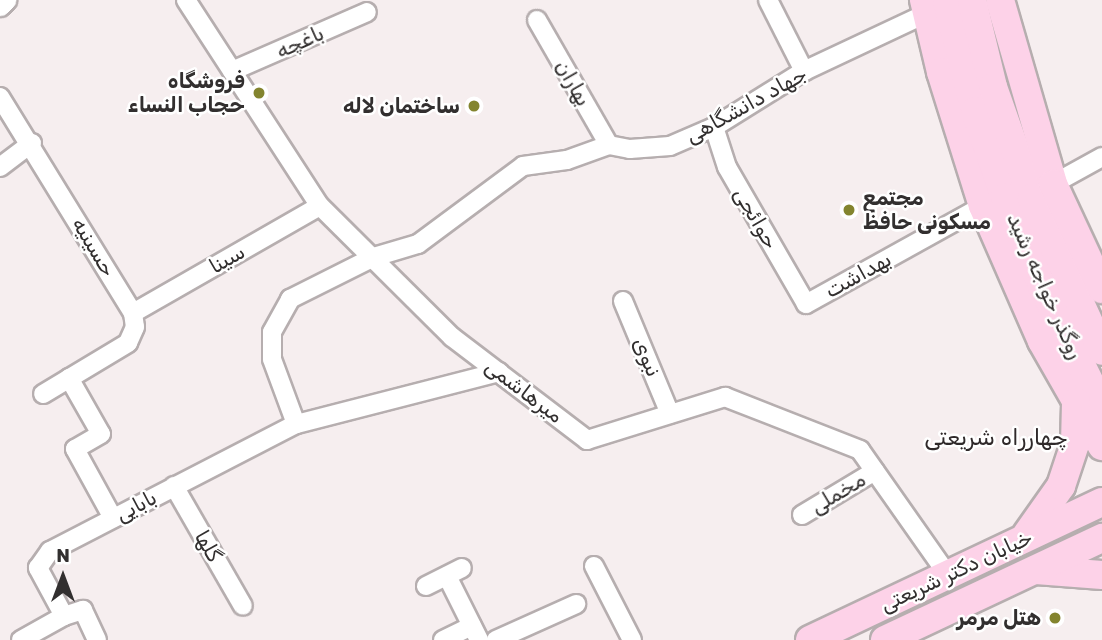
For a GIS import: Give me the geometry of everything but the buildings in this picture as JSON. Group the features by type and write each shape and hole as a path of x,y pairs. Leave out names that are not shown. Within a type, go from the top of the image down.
{"main road":[{"name":"روگذر خواجه رشید","path":"972,0 993,87 1032,198 1102,351"},
{"path":"1000,0 1053,184 1102,289"},
{"name":"روگذر خواجه رشید","path":"933,4 1005,197 1089,403"},
{"path":"933,4 983,206 1042,341 1089,403 1102,446"},
{"path":"1023,539 1061,486 1089,403"},
{"name":"خیابان دکتر شریعتی","path":"810,640 1102,502"},
{"name":"خیابان دکتر شریعتی","path":"886,640 923,632 1033,570 1102,538"},
{"path":"1033,570 1102,575"}],"street":[{"name":"میرهاشمی","path":"186,0 320,206 452,337 587,440 725,397 860,450 948,575"},
{"path":"768,0 804,71"},
{"name":"جهاد دانشگاهی","path":"296,424 272,359 272,332 290,299 374,257 418,244 523,166 567,160 609,145 630,149 670,146 714,127 804,71 933,4"},
{"name":"باغچه","path":"232,71 368,12"},
{"name":"بهاران","path":"537,20 609,145"},
{"name":"حسینیه","path":"0,97 32,143 133,313"},
{"name":"حوائجی","path":"714,127 727,167 806,304"},
{"path":"0,167 32,143"},
{"path":"1053,184 1102,157"},
{"name":"سینا","path":"133,313 320,206"},
{"name":"بهداشت","path":"806,304 983,206"},
{"name":"نبوی","path":"623,301 670,414"},
{"path":"43,394 128,343 135,327 133,313"},
{"name":"بابایی","path":"64,615 38,568 50,551 296,424 499,372"},
{"path":"69,378 101,433 75,449 113,517"},
{"name":"مخملی","path":"802,515 874,471"},
{"name":"گلها","path":"174,486 243,606"},
{"path":"594,566 632,640"},
{"path":"426,586 454,572 476,633 443,640"},
{"path":"496,640 576,604"},
{"path":"21,640 64,615 83,610 97,640"}],"place":[{"name":"فروشگاه حجاب النساء","path":"259,93"},
{"name":"ساختمان لاله","path":"474,106"},
{"name":"مجتمع مسکونی حافظ","path":"849,210"},
{"name":"هتل مرمر","path":"1055,618"}],"district":[{"name":"چهارراه شریعتی","path":"996,437"}]}
